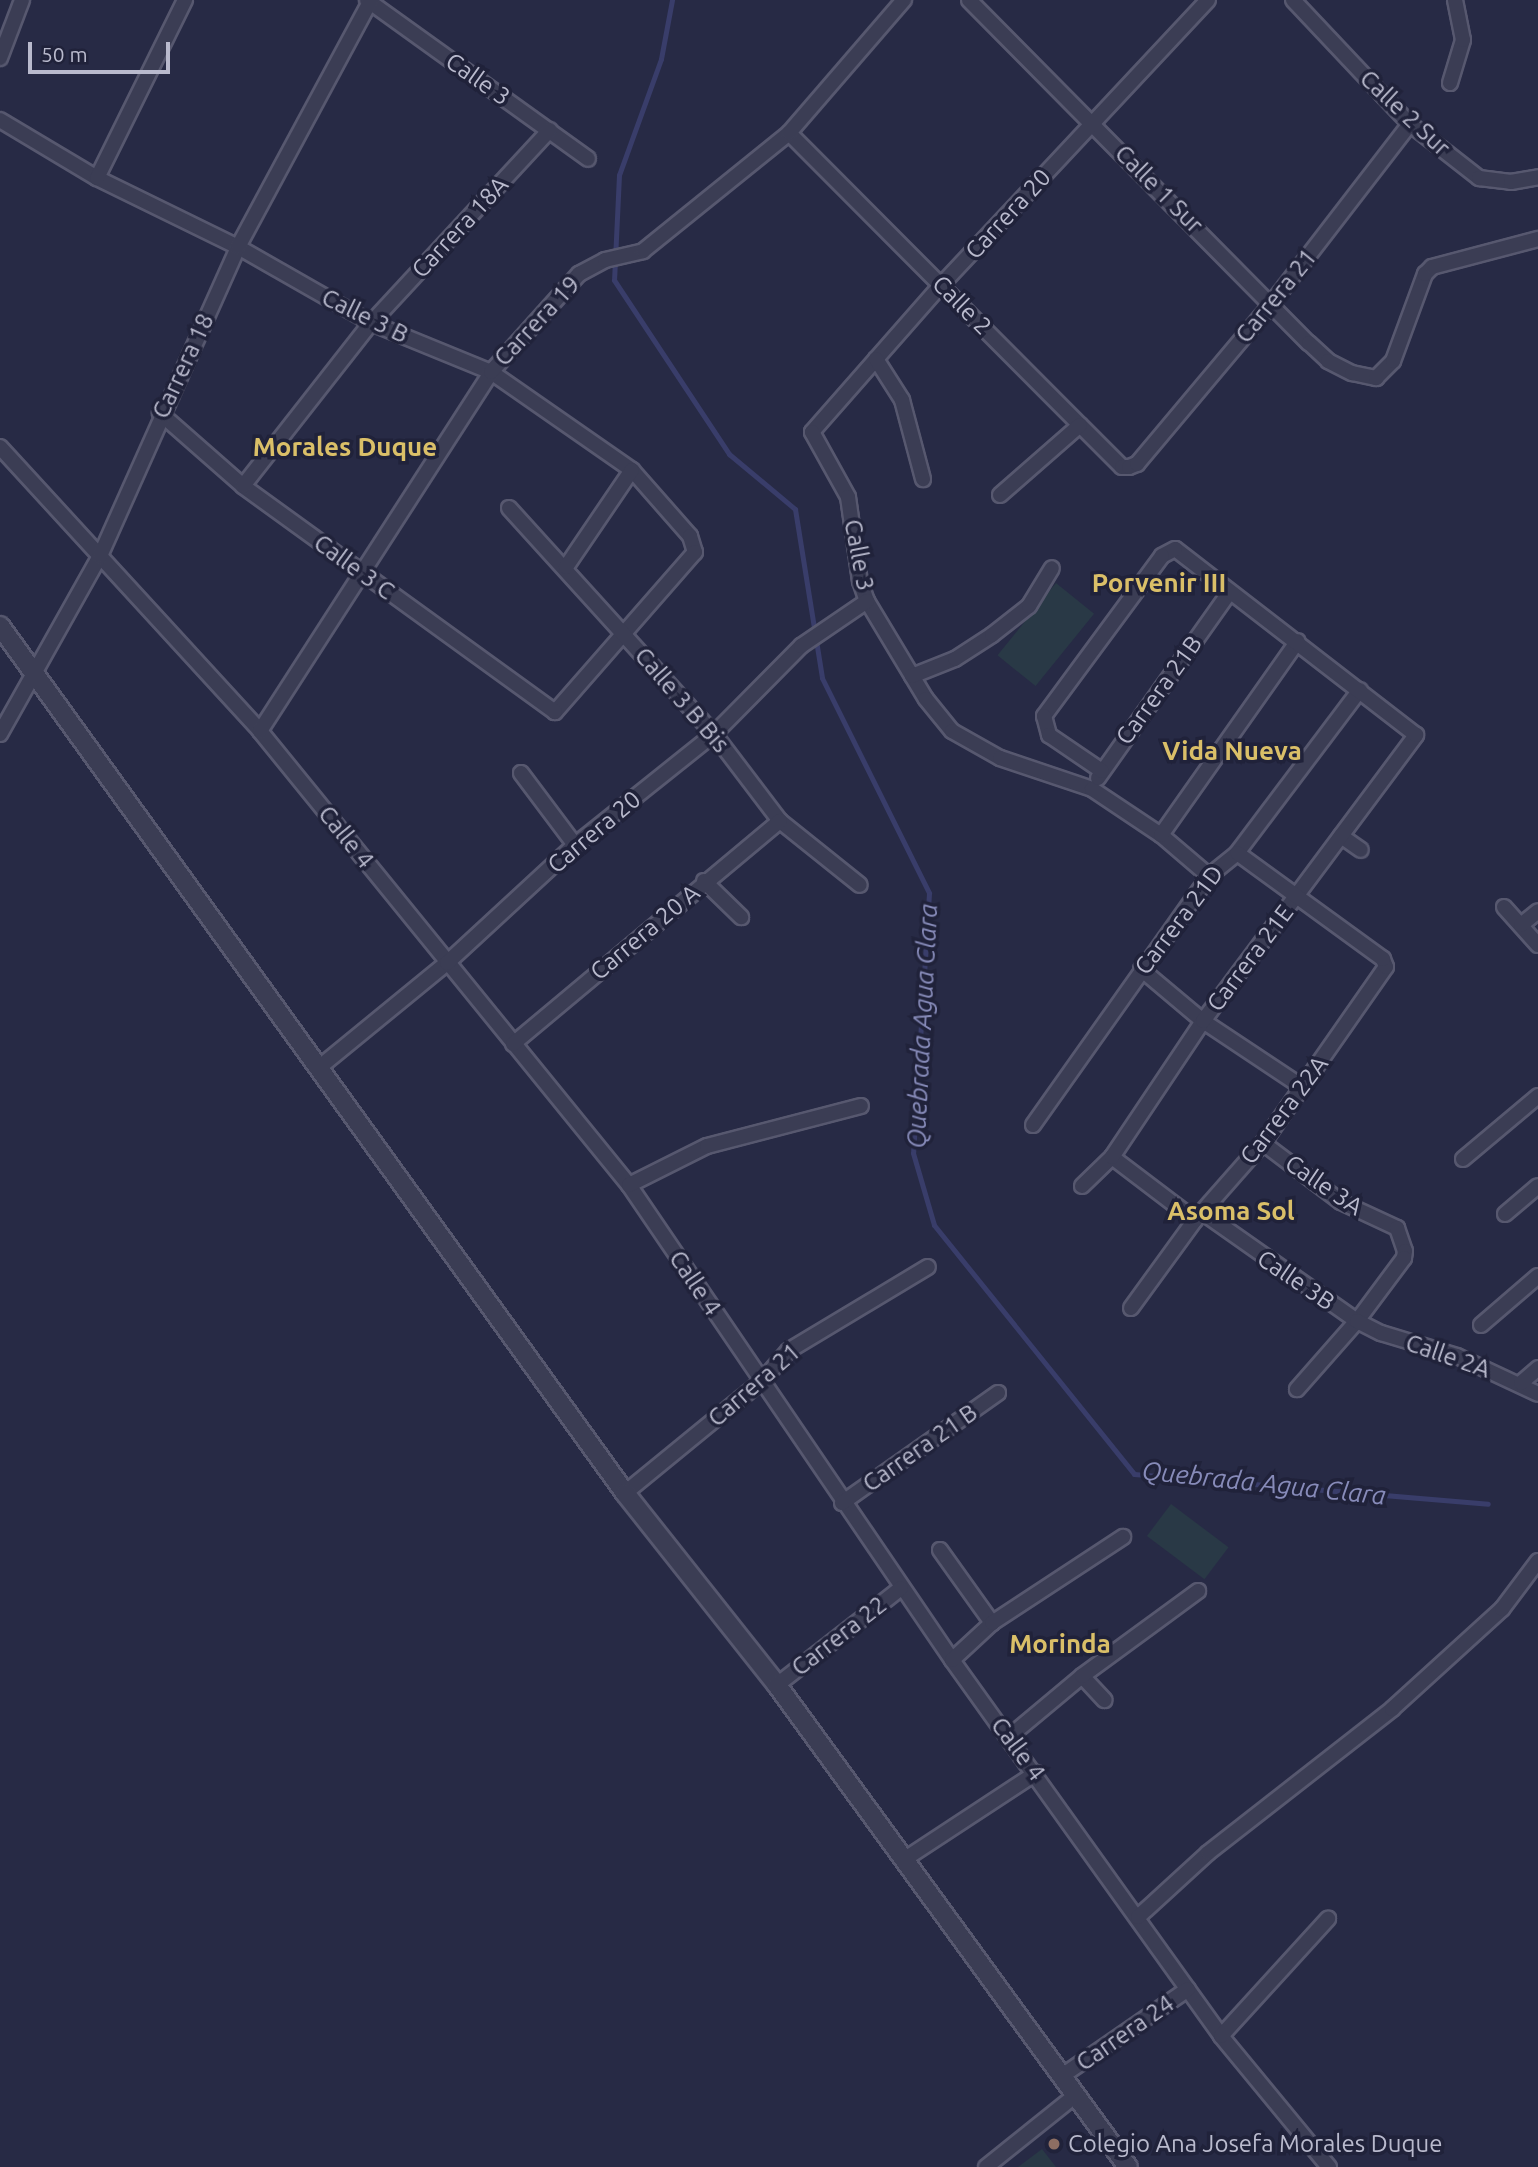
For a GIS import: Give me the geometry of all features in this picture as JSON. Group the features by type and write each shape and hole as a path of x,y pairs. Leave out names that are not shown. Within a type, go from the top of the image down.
{"street":[{"path":"0,58 22,0"},
{"path":"97,178 185,0"},
{"name":"Carrera 19","path":"260,731 491,372 579,274 605,260 643,251 789,133 904,0"},
{"name":"Calle 1 Sur","path":"969,0 1328,361 1352,373 1376,378 1393,361 1432,267 1538,239"},
{"name":"Carrera 20","path":"812,432 942,284 1208,0"},
{"name":"Calle 2 Sur","path":"1293,0 1410,124 1479,178 1511,183 1538,177"},
{"path":"1450,83 1463,40 1455,0"},
{"name":"Calle 3","path":"370,1 588,159"},
{"name":"Carrera 18","path":"0,734 32,672 100,556 160,413 238,247 370,1"},
{"name":"Calle 3 B","path":"0,120 97,178 238,247 371,323 491,372 632,470 690,536 695,552 626,635"},
{"name":"Carrera 21","path":"1137,464 1272,303 1410,124"},
{"name":"Carrera 18A","path":"243,486 371,323 550,131"},
{"name":"Calle 2","path":"789,133 1122,467 1137,464"},
{"path":"876,359 902,400 923,479"},
{"name":"Calle 3 C","path":"160,413 243,486 555,712 626,635"},
{"path":"1000,495 1080,425"},
{"name":"Calle 3","path":"812,432 848,497 860,581 867,601 912,677 952,731 976,748 1092,789 1161,835 1209,876"},
{"name":"Calle 4","path":"0,447 260,731 629,1185 842,1503 952,1660 1036,1773 1221,2036 1329,2167"},
{"path":"566,567 632,470"},
{"name":"Calle 3 B Bis","path":"509,508 566,567 571,580 626,635 714,734 780,821 860,885"},
{"path":"1102,771 1049,735 1044,716 1161,556 1175,549 1229,593 1298,641 1360,690"},
{"path":"912,677 955,659 1030,606 1052,568"},
{"name":"Carrera 21B","path":"1092,789 1102,771 1229,593"},
{"name":"Carrera 20","path":"321,1066 447,963 575,845 714,734 801,646 852,608 867,601"},
{"path":"0,626 321,1066 625,1493 776,1685 1128,2167"},
{"path":"1161,835 1298,641"},
{"name":"Carrera 21E","path":"1082,1186 1112,1157 1203,1021 1415,742 1414,730 1360,690"},
{"name":"Carrera 21D","path":"1033,1125 1209,876 1237,853 1360,690"},
{"path":"521,773 575,845"},
{"name":"Carrera 20 A","path":"513,1044 704,881 780,821"},
{"path":"1341,836 1361,850"},
{"path":"1237,853 1296,896"},
{"path":"704,881 741,917"},
{"name":"Carrera 22A","path":"1131,1308 1199,1216 1263,1143 1301,1086 1384,976 1383,959 1296,896"},
{"path":"1504,907 1538,945"},
{"path":"1521,926 1538,911"},
{"path":"1141,969 1203,1021 1301,1086"},
{"path":"1463,1159 1538,1096"},
{"path":"629,1185 707,1146 861,1106"},
{"name":"Calle 3A","path":"1263,1143 1341,1202 1397,1228 1404,1258 1357,1321"},
{"name":"Calle 3B","path":"1112,1157 1357,1321"},
{"path":"1505,1214 1538,1185"},
{"name":"Carrera 21","path":"625,1493 762,1381 788,1351 928,1267"},
{"path":"1481,1325 1538,1276"},
{"path":"1297,1389 1357,1321"},
{"name":"Calle 2A","path":"1357,1321 1521,1383 1538,1394"},
{"path":"1521,1383 1538,1368"},
{"name":"Carrera 21 B","path":"842,1503 998,1393"},
{"path":"952,1660 992,1623 1123,1537"},
{"path":"940,1550 992,1623"},
{"path":"1138,1917 1208,1853 1392,1709 1502,1609 1538,1561"},
{"name":"Carrera 22","path":"776,1685 901,1588"},
{"path":"1009,1737 1082,1676 1198,1591"},
{"path":"1082,1676 1104,1700"},
{"path":"905,1859 1036,1773"},
{"path":"1221,2036 1328,1919"},
{"name":"Carrera 24","path":"1062,2076 1188,1989"},
{"name":"Carrera 24","path":"986,2167 1076,2095"}],"shaded area":[{"path":"1056,583 1094,614 1036,686 997,655"},
{"path":"1171,1504 1229,1547 1204,1579 1147,1536"},
{"path":"1042,2149 1056,2167 1018,2167"}],"waterway":[{"name":"Quebrada Agua Clara","path":"672,0 661,59 619,175 614,280 729,454 795,509 822,678 929,893 913,1153 934,1225 1134,1474 1488,1504"}],"place":[{"name":"Colegio Ana Josefa Morales Duque","path":"1054,2144"}],"district":[{"name":"Morales Duque","path":"345,447"},
{"name":"Porvenir III","path":"1159,583"},
{"name":"Vida Nueva","path":"1232,751"},
{"name":"Asoma Sol","path":"1231,1211"},
{"name":"Morinda","path":"1060,1644"}]}
